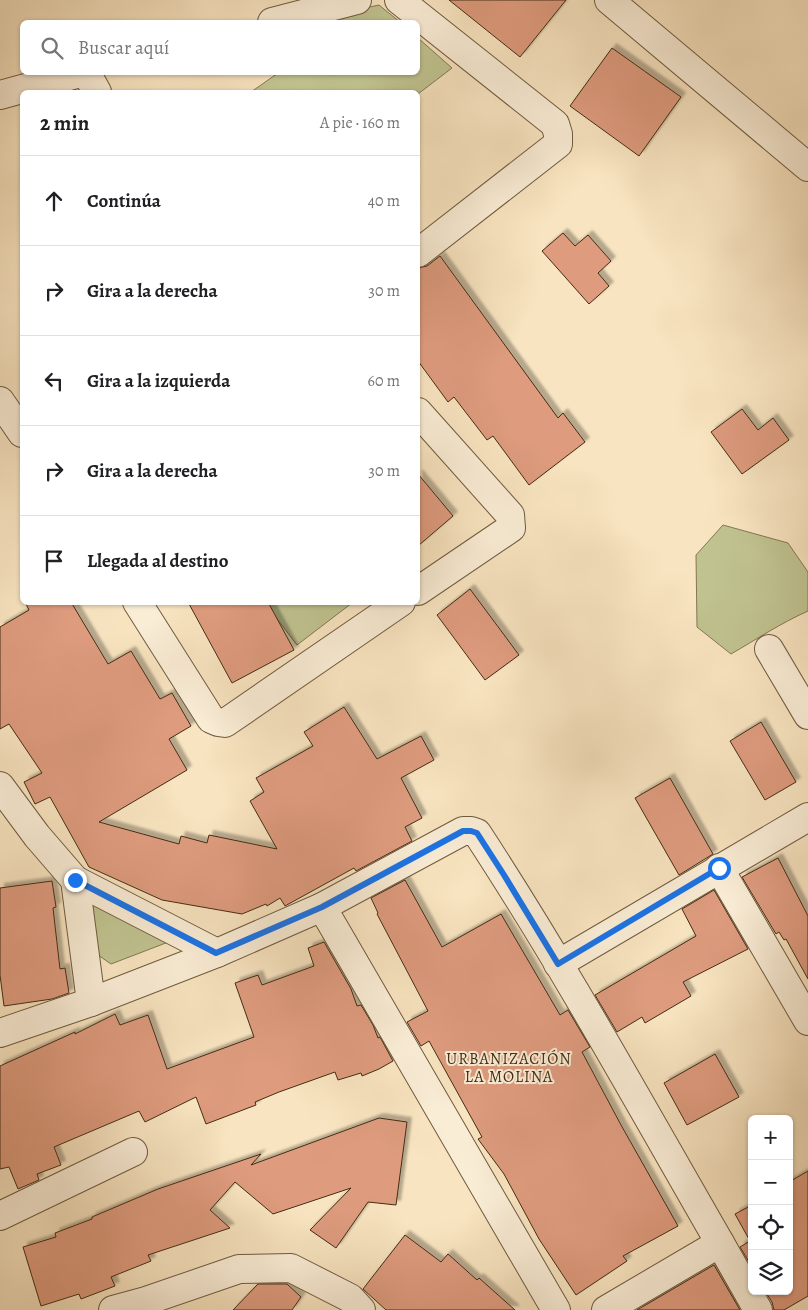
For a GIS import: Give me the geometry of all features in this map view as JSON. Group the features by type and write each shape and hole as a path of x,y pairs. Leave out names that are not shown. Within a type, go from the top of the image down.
{"street":[{"path":"280,20 357,0"},
{"path":"399,0 555,124 558,134 558,144 420,251"},
{"path":"609,0 808,167"},
{"path":"0,95 74,75"},
{"path":"87,75 96,90"},
{"path":"0,401 20,430"},
{"path":"420,414 510,515 512,521 511,528 420,590"},
{"path":"139,605 210,719 225,723 397,605"},
{"path":"769,649 808,715"},
{"path":"0,786 37,836 75,880 216,953"},
{"path":"558,964 808,817"},
{"path":"0,1033 91,1002 216,953 322,907 463,831 477,833 558,964 758,1310"},
{"path":"719,868 808,1021"},
{"path":"75,880 91,1002"},
{"path":"322,907 556,1310"},
{"path":"0,1216 133,1152"},
{"path":"606,1310 720,1243"},
{"path":"113,1310 146,1301 239,1269 291,1268 350,1298 361,1310"}],"green space":[{"path":"379,5 398,20 320,20 319,18"},
{"path":"420,40 452,68 420,92 420,90 254,90 275,75 420,75"},
{"path":"723,525 788,543 808,572 808,611 731,654 697,627 696,555"},
{"path":"267,605 349,605 297,645"},
{"path":"86,901 171,941 111,964 98,955"}],"building":[{"path":"449,0 566,0 520,57"},
{"path":"612,48 681,97 639,156 570,106"},
{"path":"563,233 575,246 588,235 611,261 598,273 609,286 589,304 542,251"},
{"path":"440,256 558,418 563,413 585,442 529,485 493,436 487,440 454,397 448,402 420,364 420,268 427,266"},
{"path":"742,409 758,430 773,418 789,440 742,474 711,432"},
{"path":"420,476 453,516 420,544"},
{"path":"470,589 519,655 485,680 437,615"},
{"path":"26,605 73,605 108,664 131,651 160,699 172,693 191,726 169,739 187,770 99,822 179,844 181,836 207,843 209,835 277,849 250,801 264,792 256,778 313,746 304,732 344,707 377,759 421,736 434,760 401,778 422,818 405,827 412,841 356,871 354,868 285,906 280,898 267,906 266,904 242,914 162,900 89,867 50,797 35,804 24,782 42,773 9,724 0,729 0,627 29,610"},
{"path":"190,605 270,605 294,650 232,683"},
{"path":"761,722 796,782 765,800 730,741"},
{"path":"670,778 713,854 679,875 635,798"},
{"path":"778,858 808,916 808,979 786,939 784,940 779,932 776,934 742,877"},
{"path":"405,880 442,947 501,914 560,1015 568,1010 590,1047 582,1052 678,1226 623,1256 627,1261 576,1295 539,1239 504,1174 478,1139 482,1137 429,1041 421,1046 407,1022 428,1011 377,914 371,898"},
{"path":"52,881 56,907 53,908 60,969 65,968 69,993 52,999 4,1006 0,975 0,888"},
{"path":"714,890 748,949 683,982 691,996 645,1023 642,1017 617,1032 595,995 696,936 682,909"},
{"path":"324,942 351,989 357,1006 361,1005 373,1025 378,1038 380,1037 393,1061 362,1076 361,1073 338,1080 335,1072 279,1092 255,1102 256,1105 206,1124 196,1097 145,1122 139,1111 54,1147 61,1165 37,1174 39,1180 18,1189 9,1167 0,1169 0,1066 75,1032 75,1034 115,1014 120,1025 148,1015 167,1069 254,1037 235,983 258,975 262,985 314,966 308,948"},
{"path":"715,1054 739,1097 687,1125 664,1083"},
{"path":"379,1118 407,1122 396,1205 368,1202 336,1248 310,1230 351,1188 273,1214 235,1182 210,1210 230,1228 148,1255 151,1261 111,1277 115,1286 81,1299 79,1294 41,1306 23,1247 56,1237 55,1233 92,1219 92,1217 158,1189 261,1154 251,1165"},
{"path":"808,1171 808,1296 784,1310 774,1310 768,1295 793,1295 793,1180"},
{"path":"748,1207 748,1237 735,1214"},
{"path":"405,1235 441,1262 448,1254 515,1310 386,1310 363,1289"},
{"path":"748,1242 748,1260 740,1247"},
{"path":"714,1265 740,1310 637,1310"},
{"path":"258,1284 287,1284 301,1297 292,1310 233,1310"}],"district":[{"name":"URBANIZACIÓN LA MOLINA","path":"509,1067"}],"route":[{"path":"75,880 216,953 322,907 463,831 471,831 477,833 558,964 719,868"}]}
